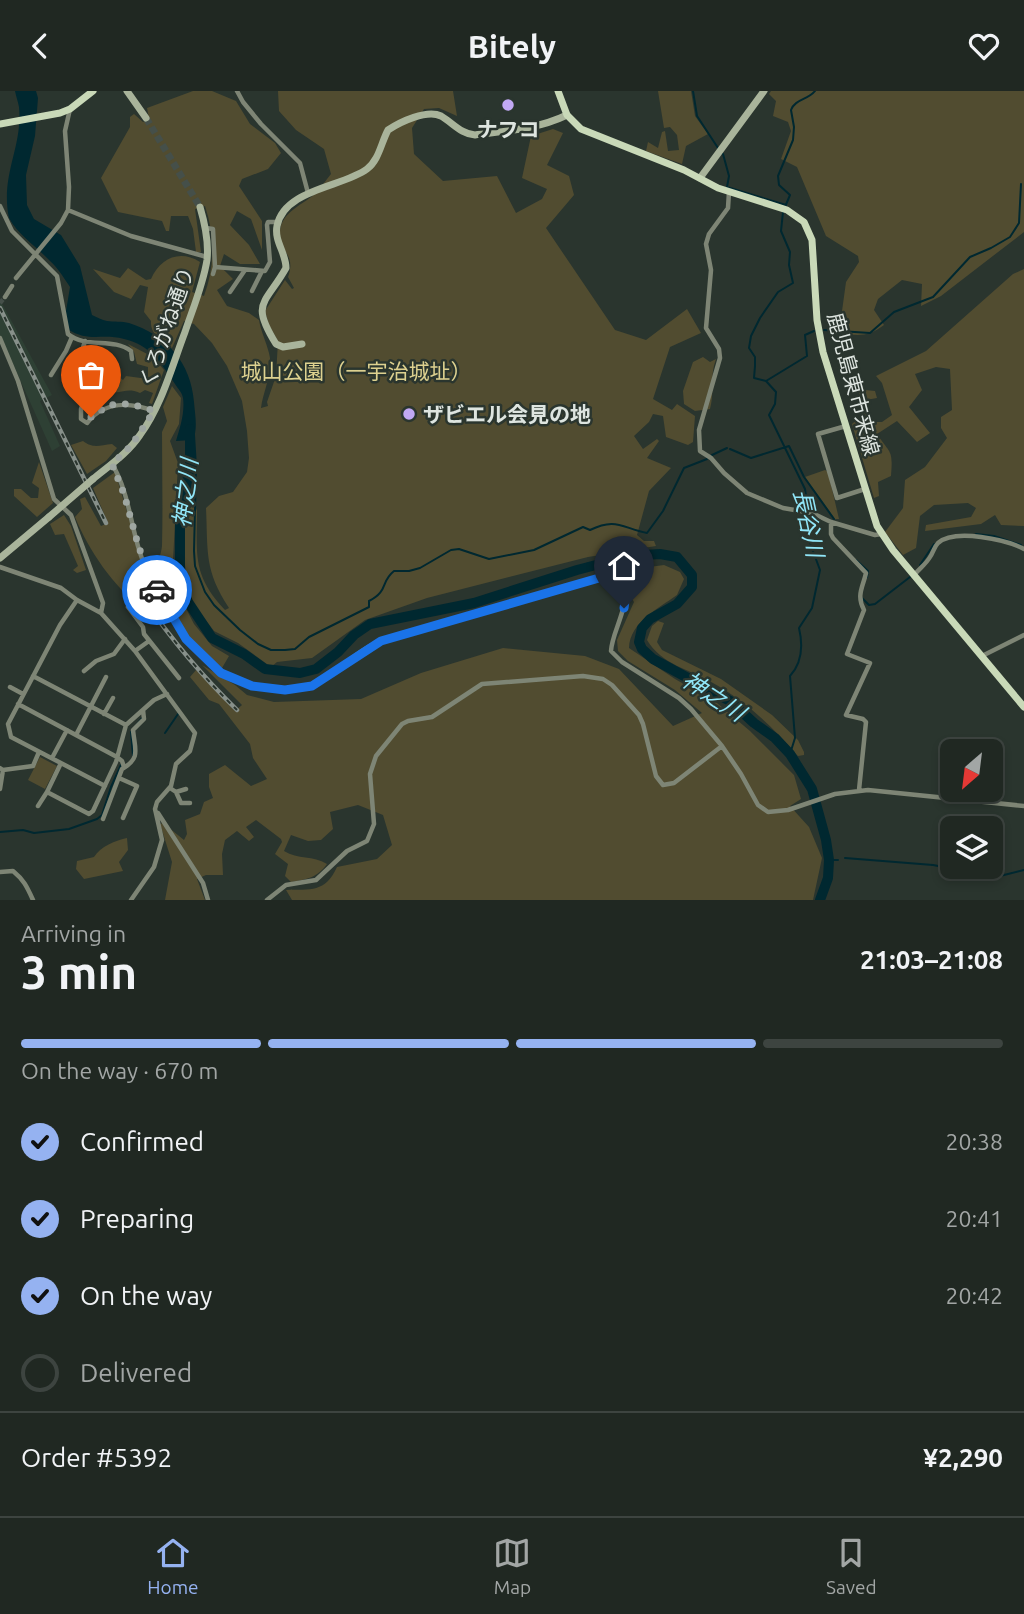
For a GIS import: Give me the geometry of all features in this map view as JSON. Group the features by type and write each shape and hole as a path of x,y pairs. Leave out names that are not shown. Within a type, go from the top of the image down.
{"main road":[{"path":"3,123 70,110 93,91"},
{"path":"558,91 567,115"},
{"name":"鹿児島東市来線","path":"567,115 586,132 729,192 784,209 804,222 812,240 818,332 881,534 1024,707"}],"street":[{"path":"127,91 146,118"},
{"path":"237,91 261,124 300,163 308,193"},
{"path":"699,178 764,91"},
{"path":"16,278 58,227 68,210 65,131 70,110"},
{"path":"302,344 283,347 276,344 262,319 262,305 286,268 277,239 277,222 285,211 308,193 366,170 375,160 388,130 420,116 436,114 466,134 475,135 529,128 567,115"},
{"path":"729,192 728,208 707,240 711,270 706,328 719,349 720,358 699,430 700,451 711,458 747,493 783,509 809,512 831,522 875,535 881,534"},
{"path":"0,205 12,231 57,276 61,286 64,324 72,337 125,346 131,351 132,359"},
{"name":"くろがね通り","path":"0,558 131,446 156,407 201,286 207,257 206,228 200,207"},
{"path":"68,210 131,236 207,257"},
{"path":"252,291 270,262 268,222 277,222"},
{"path":"206,228 213,229 213,274"},
{"path":"215,267 262,271"},
{"path":"229,292 245,270"},
{"path":"5,297 12,286"},
{"path":"51,375 72,337"},
{"path":"0,338 18,381 54,499 71,515 103,603 101,614"},
{"path":"79,361 85,341"},
{"path":"89,387 81,409 81,419 87,422 107,407 156,407"},
{"path":"846,426 818,434 838,498 865,489"},
{"path":"112,464 124,494 139,548 164,606 195,649 221,673 233,679 268,689 303,688 319,681 381,641 599,578 622,590 626,602 611,651 679,698 701,719 741,773 754,799 763,810 775,813 859,790 1024,806"},
{"path":"831,522 833,538 866,573 859,593 859,601 864,610 847,654 870,663 846,715 866,722 859,790"},
{"path":"915,574 930,558 937,543 943,540 967,536 984,537 1015,544 1024,549"},
{"path":"0,567 61,588 101,614 125,639 195,733 190,751 176,764 170,788 155,809 162,840 154,867 131,900"},
{"path":"77,600 60,625 8,724 11,737 105,786"},
{"path":"128,607 143,627 149,641 179,678"},
{"path":"982,656 1024,635"},
{"path":"84,671 96,661 114,654 125,639"},
{"path":"135,652 149,641"},
{"path":"33,676 125,725"},
{"path":"267,900 286,885 316,880 347,851 367,841 374,824 370,774 376,756 401,724 408,720 432,717 482,684 583,676 603,680 612,685 639,715 656,776 663,785 674,783 722,746"},
{"path":"76,735 106,677"},
{"path":"10,687 23,694"},
{"path":"47,792 89,814 93,811 117,757 125,725 167,694"},
{"path":"104,714 113,698"},
{"path":"18,704 117,757 123,764 131,765 136,757 134,730 144,719 143,710"},
{"path":"52,758 67,730"},
{"path":"0,789 2,769 33,766 40,752"},
{"path":"38,806 61,763"},
{"path":"103,819 123,764"},
{"path":"119,778 137,786 123,818"},
{"path":"170,788 176,792 181,803 190,803"},
{"path":"176,792 186,789"},
{"path":"155,809 203,883 208,900"},
{"path":"0,871 13,871 19,875 26,882 33,900"}],"shaded area":[{"path":"0,300 52,395 40,401 60,446 52,451 0,335"}],"green space":[{"name":"城山公園（一宇治城址）","path":"193,91 212,91 236,101 250,124 275,143 281,153 268,169 242,179 239,186 262,221 262,250 251,219 237,211 230,225 249,245 260,264 240,264 224,254 220,266 233,279 217,290 227,306 249,313 259,320 270,360 261,408 268,406 276,376 278,341 265,311 285,280 294,288 288,277 290,264 281,242 280,228 287,215 317,192 331,174 324,149 296,130 279,111 278,91 453,91 457,116 439,108 424,109 412,128 414,154 443,181 497,176 516,213 542,199 547,189 522,178 531,136 553,129 563,133 547,165 569,176 574,195 546,228 615,330 646,340 687,309 701,333 670,347 653,399 672,410 677,404 695,416 693,442 688,445 666,437 663,416 653,414 649,422 634,436 643,449 657,439 659,441 647,458 671,468 649,491 637,535 644,541 654,541 656,546 588,557 427,598 365,620 312,658 277,662 271,667 238,643 214,631 190,600 183,551 185,516 194,503 197,511 197,552 202,575 214,598 225,610 229,608 211,571 206,508 219,496 233,492 247,472 249,458 242,401 227,366 212,343 194,324 184,321 172,348 155,334 151,321 144,312 148,287 140,285 131,299 114,292 93,269 120,278 128,268 146,280 151,279 165,261 185,256 200,262 192,292 204,296 212,251 211,229 205,206 195,209 201,252 196,252 188,216 171,216 169,231 166,231 162,221 118,212 101,178 130,127 130,117 134,114 143,122 149,118 147,108"},
{"path":"658,91 691,91 695,116 708,134 686,146 682,164 646,151 648,142 658,148 662,132 665,131 668,151 679,150 677,135 670,127 664,128"},
{"path":"771,91 1024,91 1024,232 941,296 921,306 922,284 902,280 878,299 874,310 884,325 863,335 839,333 846,282 859,262 858,256 826,236 797,167 781,159 791,131 788,122 773,116 776,101 769,94"},
{"path":"1024,269 1024,526 1001,525 995,515 981,524 925,531 926,525 971,517 976,508 968,503 934,505 920,516 916,548 903,555 885,532 903,508 905,480 925,467 947,438 941,428 941,417 952,410 950,369 936,367 915,374 922,390 909,407 930,433 917,442 897,421 877,434 890,453 892,467 891,476 878,482 879,496 874,498 852,424 860,417 859,392 850,388 861,382 865,390 875,391 877,398 866,400 869,422 882,422 892,415 882,383 876,376 926,351 1013,274"},
{"path":"128,344 153,357 164,370 152,404 149,403 153,393 145,390 140,393 113,391 102,384 104,373 97,372 98,359 106,360 111,370 123,380 126,376 148,379 148,367 137,364 134,352"},
{"path":"703,357 710,362 716,359 710,409 695,411 684,404 683,391 693,362"},
{"path":"172,386 181,398 179,424 170,441 178,463 173,561 178,593 194,624 212,646 229,656 222,668 201,650 172,616 159,591 156,578 162,546 162,432 167,421 163,407"},
{"path":"83,441 93,446 112,444 117,448 106,461 87,474 71,445"},
{"path":"39,462 53,503 37,517 14,496 14,489 21,489 31,498 38,498 39,488 32,483"},
{"path":"825,470 828,472 839,519 835,519 805,477"},
{"path":"115,472 146,574 148,595 141,601 143,609 122,590 103,567 75,517 82,509 80,499 85,497 101,526 108,523 93,488"},
{"path":"64,515 71,526 86,570 77,573 73,570 78,566 64,534 55,535 50,524"},
{"path":"664,565 680,572 684,579 677,595 640,623 634,631 629,648 717,703 794,775 801,799 790,806 809,827 822,858 813,900 292,900 286,890 316,888 327,881 337,867 377,859 392,845 383,815 358,805 330,812 333,829 321,840 308,841 291,835 284,851 327,864 311,877 291,882 285,876 288,864 275,854 281,839 256,820 246,827 254,837 249,841 237,831 225,840 222,854 223,875 206,875 197,879 205,900 165,900 172,862 160,824 163,823 184,840 187,834 185,820 200,814 204,802 213,798 209,787 209,774 225,765 251,786 267,779 253,758 250,744 219,704 209,700 190,677 196,670 235,711 242,705 202,665 247,695 274,702 361,699 421,673 503,648 585,656 619,669 673,726 702,713 675,690 628,661 618,651 617,640 634,602 621,582 605,573"},
{"path":"658,621 664,623 657,642 662,650 721,679 772,715 798,740 804,755 798,756 767,723 736,698 660,655 647,640 652,626"},
{"path":"40,757 57,766 45,789 28,780"},
{"path":"127,838 128,850 119,862 123,871 84,879 76,869 77,861 94,857 100,850"}],"water":[{"path":"15,91 36,91 38,98 35,136 26,175 27,205 34,219 61,235 80,266 92,315 105,321 126,322 143,328 175,352 192,388 196,421 193,440 176,441 183,415 181,392 148,350 124,339 82,336 67,329 66,311 70,287 56,267 23,236 9,218 7,188 19,121"}],"waterway":[{"path":"693,91 697,116 718,148"},
{"name":"長谷川","path":"785,207 790,195 779,185 778,176 793,140 791,110 795,104 815,91"},
{"path":"723,154 729,176 727,187 786,205"},
{"path":"824,330 870,333 894,312 933,297 970,257 1010,237 1019,223 1021,184"},
{"name":"長谷川","path":"783,212 781,231 790,252 789,265 793,283 778,292 760,318 751,336 749,348 755,357 754,378 766,381 776,392 775,404 769,415 805,489 808,509"},
{"path":"766,381 807,356 805,335 814,331"},
{"name":"神之川","path":"190,429 190,466 180,517 180,581 188,602 212,638 244,654 265,669 300,673 316,669 370,624 474,603 630,556 660,554 677,557 692,575 692,587 677,604 650,619 642,628 639,642 642,649 653,659 730,701 790,754 812,789 826,840 828,878 820,900"},
{"path":"194,435 195,566 205,592 214,605 240,630 271,650 295,649 309,637 369,607 369,601 379,594 394,571 420,568 451,550 459,549 489,559 534,550 583,527 590,530 606,524 647,533 663,511 684,468 707,459"},
{"path":"730,449 751,458 789,446 804,477 834,519"},
{"path":"712,455 727,448"},
{"name":"長谷川","path":"790,754 795,738 790,676 800,653 799,628 812,608 820,570 807,535 809,515"},
{"path":"976,534 994,536 1021,545"},
{"path":"920,565 934,544"},
{"path":"856,560 868,571 867,577"},
{"path":"862,598 869,605 875,604 910,577"},
{"path":"165,733 178,714"},
{"path":"133,756 131,732 142,718"},
{"path":"0,832 23,830 34,833 69,829 97,819 102,815 121,765"},
{"path":"845,858 933,865 996,877 1024,870"},
{"path":"829,860 838,860"}],"tunnel":[{"path":"146,118 200,207"},
{"path":"0,303 5,297"}],"railway":[{"path":"0,308 106,523"},
{"path":"144,600 188,657 237,710"}],"way so far":[{"path":"91,417 107,407 117,405 128,404 154,411 142,433 112,464 131,514 139,548 157,590"}],"place":[{"name":"ナフコ","path":"508,105"},
{"name":"ザビエル会見の地","path":"409,414"}],"route":[{"path":"157,590 164,606 186,639 221,673 252,686 285,690 312,686 381,641 599,578 622,590 626,602 624,608"}]}
